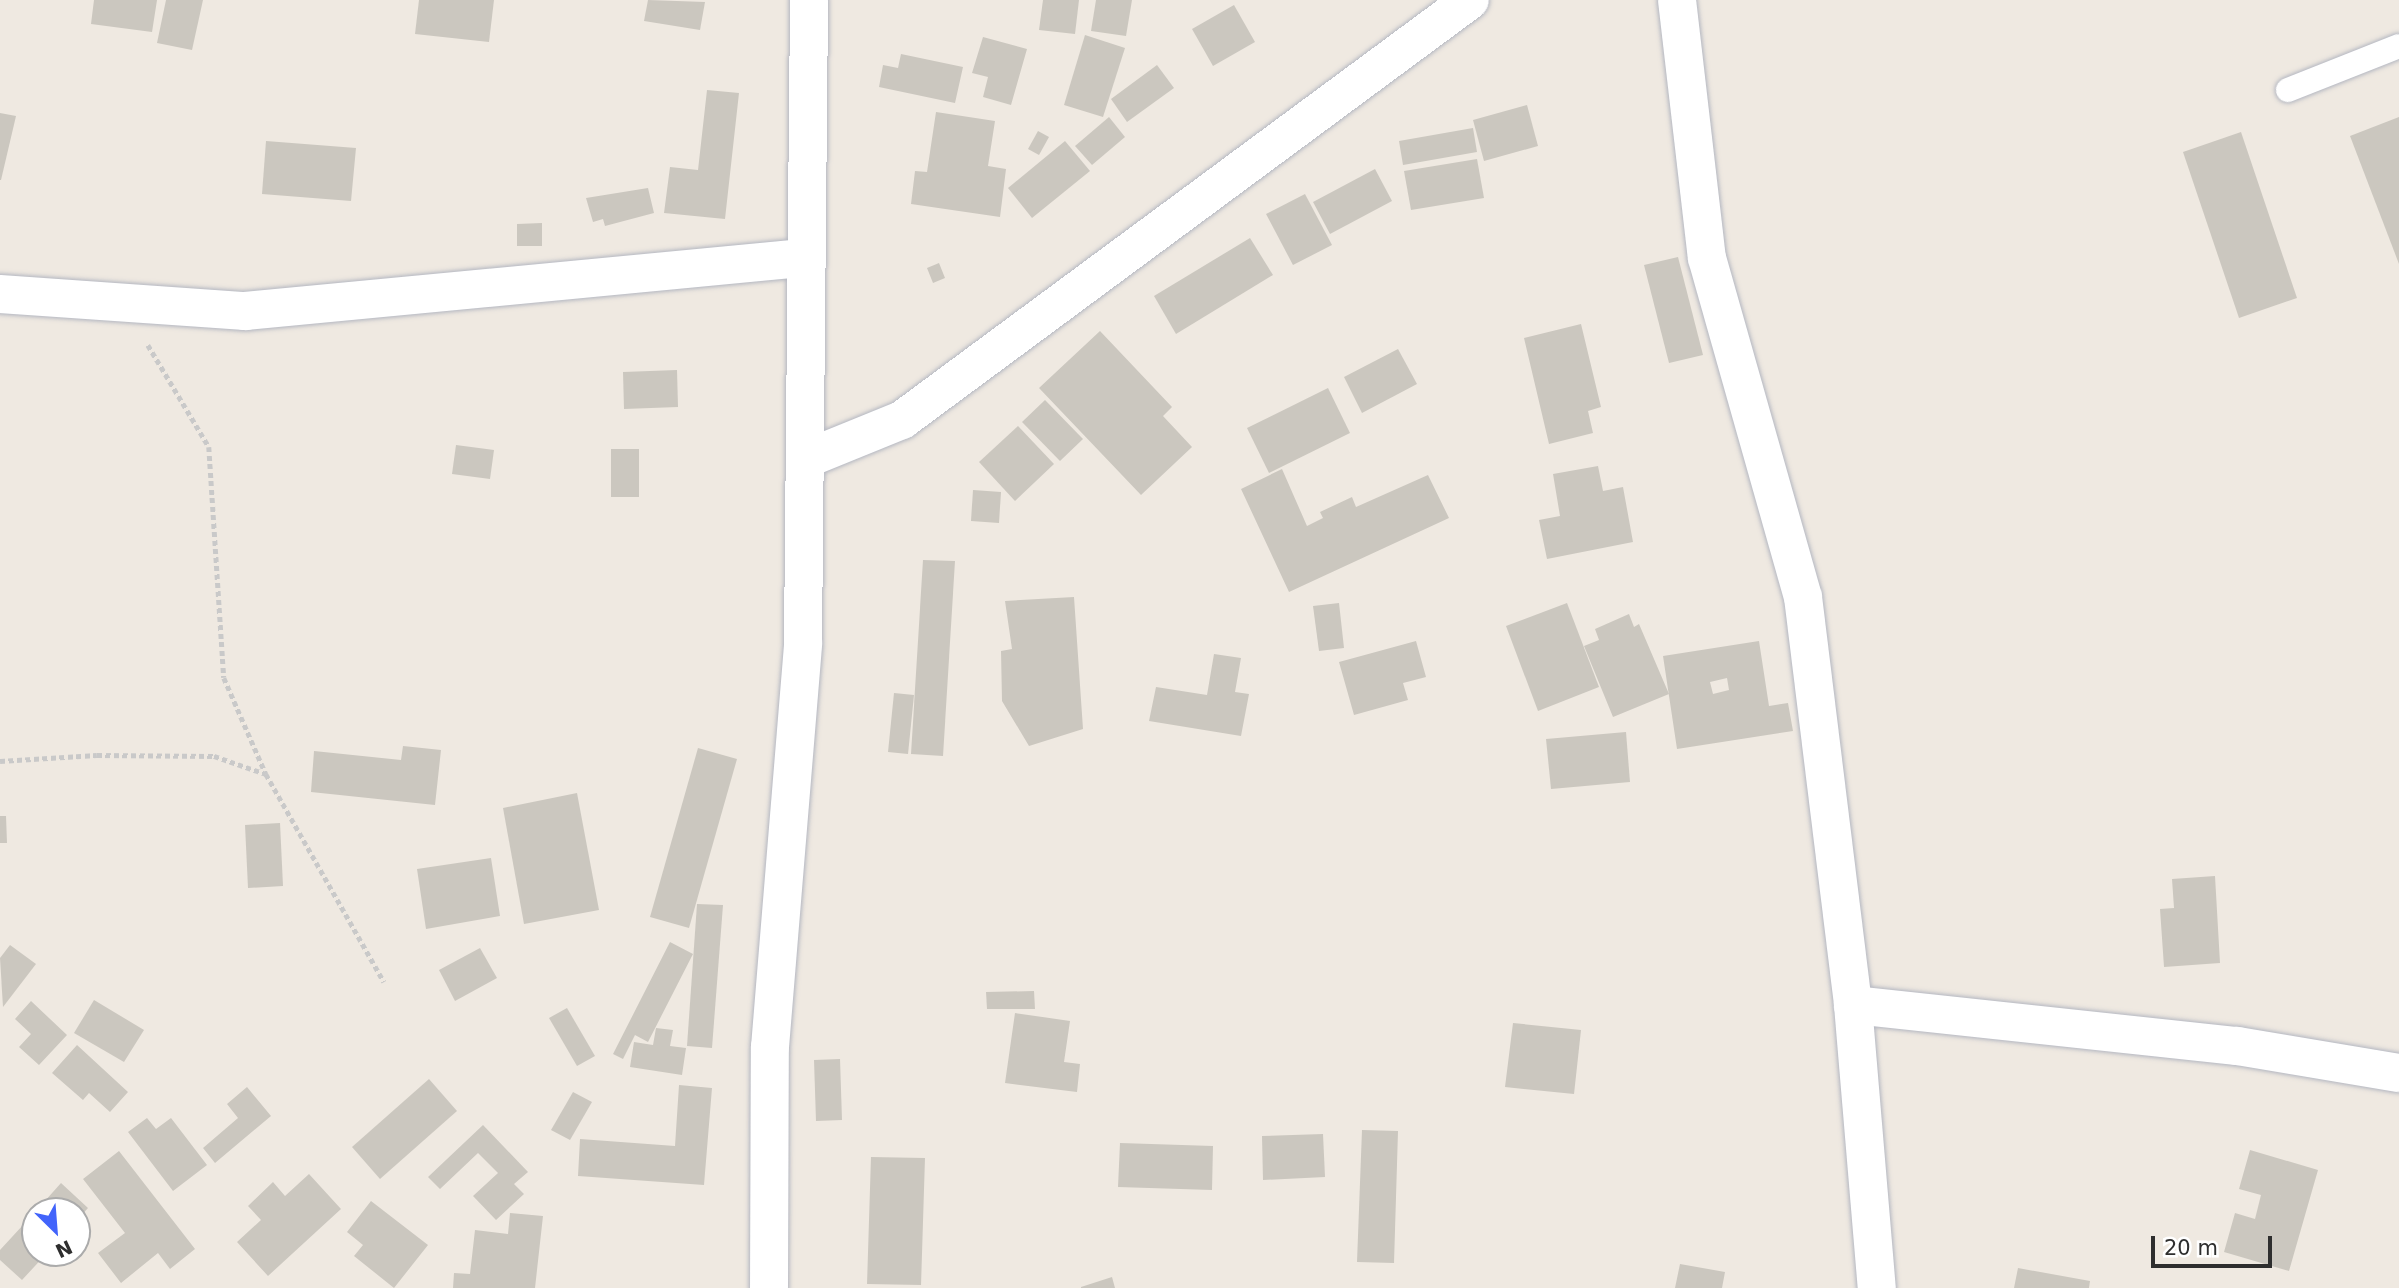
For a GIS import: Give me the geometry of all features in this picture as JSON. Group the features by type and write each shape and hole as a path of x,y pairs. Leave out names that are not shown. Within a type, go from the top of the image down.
{"street":[{"path":"769,1288 770,1047 803,642 806,459 803,258 809,0"},
{"path":"806,459 902,420 1470,0"},
{"path":"1677,0 1707,258 1803,597 1853,1005 1877,1288"},
{"path":"0,294 245,311 803,258"},
{"path":"1853,1005 2237,1046 2399,1073"}],"lane":[{"path":"2288,90 2399,46"}],"path":[{"path":"120,303 196,419 209,447 224,678 266,774 384,982"},
{"path":"0,761 97,755 214,756 266,774"}],"building":[{"path":"94,0 157,0 152,32 91,24"},
{"path":"166,0 203,0 192,50 157,43"},
{"path":"419,0 494,0 489,42 415,34"},
{"path":"648,0 705,2 700,30 644,21"},
{"path":"1043,0 1079,0 1075,34 1039,30"},
{"path":"1096,0 1132,0 1126,36 1091,31"},
{"path":"1234,5 1255,42 1213,66 1192,29"},
{"path":"1085,35 1125,48 1103,117 1064,105"},
{"path":"983,37 1027,49 1011,105 983,97 988,77 972,73"},
{"path":"901,54 963,67 955,103 879,87 883,65 898,68"},
{"path":"1157,65 1174,88 1127,122 1111,99"},
{"path":"707,90 739,93 725,219 664,213 670,167 698,170"},
{"path":"1527,105 1538,146 1484,161 1473,120"},
{"path":"936,112 995,121 988,166 1006,169 1000,217 911,204 915,171 927,172"},
{"path":"0,113 16,116 1,180 0,180"},
{"path":"1109,117 1125,137 1092,165 1075,146"},
{"path":"2399,117 2399,264 2350,136"},
{"path":"1473,128 1477,152 1403,165 1399,141"},
{"path":"1038,131 1049,137 1039,155 1028,149"},
{"path":"2241,132 2297,298 2239,318 2183,152"},
{"path":"266,141 356,148 351,201 262,194"},
{"path":"1065,141 1090,171 1032,218 1008,188"},
{"path":"1477,159 1484,198 1411,210 1404,171"},
{"path":"1375,169 1392,201 1330,234 1313,202"},
{"path":"648,188 654,213 605,226 603,219 593,222 586,198"},
{"path":"1305,194 1332,245 1293,265 1266,214"},
{"path":"542,223 542,246 517,246 517,224"},
{"path":"1250,238 1273,275 1176,334 1154,296"},
{"path":"1678,257 1703,355 1669,363 1644,265"},
{"path":"939,263 945,278 933,283 927,268"},
{"path":"1581,324 1601,407 1588,411 1593,433 1549,444 1524,338"},
{"path":"1100,331 1172,407 1163,416 1192,447 1141,495 1039,388"},
{"path":"1398,349 1417,384 1362,413 1344,377"},
{"path":"677,370 678,407 624,409 623,372"},
{"path":"1328,388 1350,433 1269,473 1247,428"},
{"path":"1045,400 1083,439 1060,461 1022,422"},
{"path":"1018,426 1054,464 1015,501 979,462"},
{"path":"456,445 494,450 490,479 452,474"},
{"path":"611,449 639,449 639,497 611,497"},
{"path":"1598,466 1603,491 1623,487 1633,542 1547,559 1539,520 1560,516 1553,474"},
{"path":"1282,469 1307,526 1323,518 1320,512 1352,497 1356,507 1428,475 1449,518 1289,592 1241,489"},
{"path":"973,490 1001,492 999,523 971,521"},
{"path":"923,560 955,561 943,756 911,754"},
{"path":"1074,597 1083,729 1029,746 1002,701 1001,651 1012,649 1005,601"},
{"path":"1339,603 1344,648 1319,651 1313,606"},
{"path":"1567,603 1599,687 1538,711 1506,626"},
{"path":"1629,614 1634,627 1639,624 1669,694 1613,717 1584,646 1599,640 1595,629"},
{"path":"1416,641 1426,677 1403,683 1408,700 1354,715 1339,662"},
{"path":"1759,641 1769,706 1788,703 1793,731 1677,749 1663,656","holes":["1727,678 1729,690 1713,694 1710,682"]},
{"path":"1214,654 1241,658 1235,692 1249,694 1241,736 1149,721 1156,687 1207,695"},
{"path":"894,693 914,695 908,754 888,752"},
{"path":"1626,732 1630,782 1551,789 1546,739"},
{"path":"403,746 441,750 435,805 311,792 314,751 401,760"},
{"path":"698,748 737,759 689,928 650,917"},
{"path":"577,793 599,910 524,924 503,808"},
{"path":"0,816 6,816 7,843 0,843"},
{"path":"280,823 283,886 248,888 245,825"},
{"path":"491,858 500,916 426,929 417,869"},
{"path":"2215,876 2220,963 2164,967 2160,909 2174,908 2172,879"},
{"path":"697,904 723,905 712,1048 687,1046"},
{"path":"670,942 693,954 648,1042 635,1035 623,1059 613,1054"},
{"path":"10,945 36,964 3,1007 0,958"},
{"path":"480,948 497,978 455,1001 439,970"},
{"path":"1034,991 1035,1009 987,1009 986,992"},
{"path":"94,1000 144,1030 124,1062 74,1033"},
{"path":"31,1001 67,1035 39,1065 19,1047 31,1034 15,1019"},
{"path":"567,1008 595,1056 577,1066 549,1018"},
{"path":"1015,1013 1070,1021 1064,1062 1080,1064 1077,1092 1005,1083"},
{"path":"1513,1023 1581,1030 1574,1094 1505,1087"},
{"path":"656,1028 673,1030 670,1046 686,1048 682,1075 630,1067 634,1042 653,1045"},
{"path":"77,1045 128,1092 110,1112 89,1093 83,1100 52,1073"},
{"path":"840,1059 842,1120 816,1121 814,1060"},
{"path":"429,1079 457,1111 380,1179 352,1147"},
{"path":"679,1085 712,1088 704,1185 578,1176 580,1139 675,1146"},
{"path":"247,1087 271,1116 215,1163 203,1148 238,1118 227,1104"},
{"path":"573,1092 592,1102 570,1140 551,1130"},
{"path":"147,1118 156,1129 171,1118 207,1165 173,1191 128,1132"},
{"path":"483,1125 528,1172 514,1184 524,1194 496,1220 473,1196 498,1173 478,1153 440,1189 428,1177"},
{"path":"1362,1130 1398,1131 1394,1263 1357,1262"},
{"path":"1323,1134 1325,1177 1263,1180 1262,1136"},
{"path":"1120,1143 1213,1146 1212,1190 1118,1187"},
{"path":"2250,1150 2318,1170 2289,1271 2224,1252 2235,1213 2255,1219 2261,1195 2239,1189"},
{"path":"119,1151 195,1249 170,1269 158,1253 121,1283 98,1253 125,1233 83,1179"},
{"path":"871,1157 925,1158 921,1285 867,1284"},
{"path":"309,1174 341,1209 268,1276 237,1242 261,1220 248,1206 273,1182 285,1196"},
{"path":"61,1183 76,1197 48,1197"},
{"path":"371,1201 428,1245 394,1288 354,1256 363,1245 347,1232"},
{"path":"510,1213 543,1216 535,1288 453,1288 454,1273 470,1274 475,1230 508,1234"},
{"path":"21,1227 21,1267 34,1267 22,1280 0,1260 0,1250"},
{"path":"1680,1264 1725,1272 1722,1288 1675,1288"},
{"path":"2018,1268 2090,1281 2089,1288 2014,1288"},
{"path":"1112,1277 1115,1288 1081,1288 1081,1287"}]}
